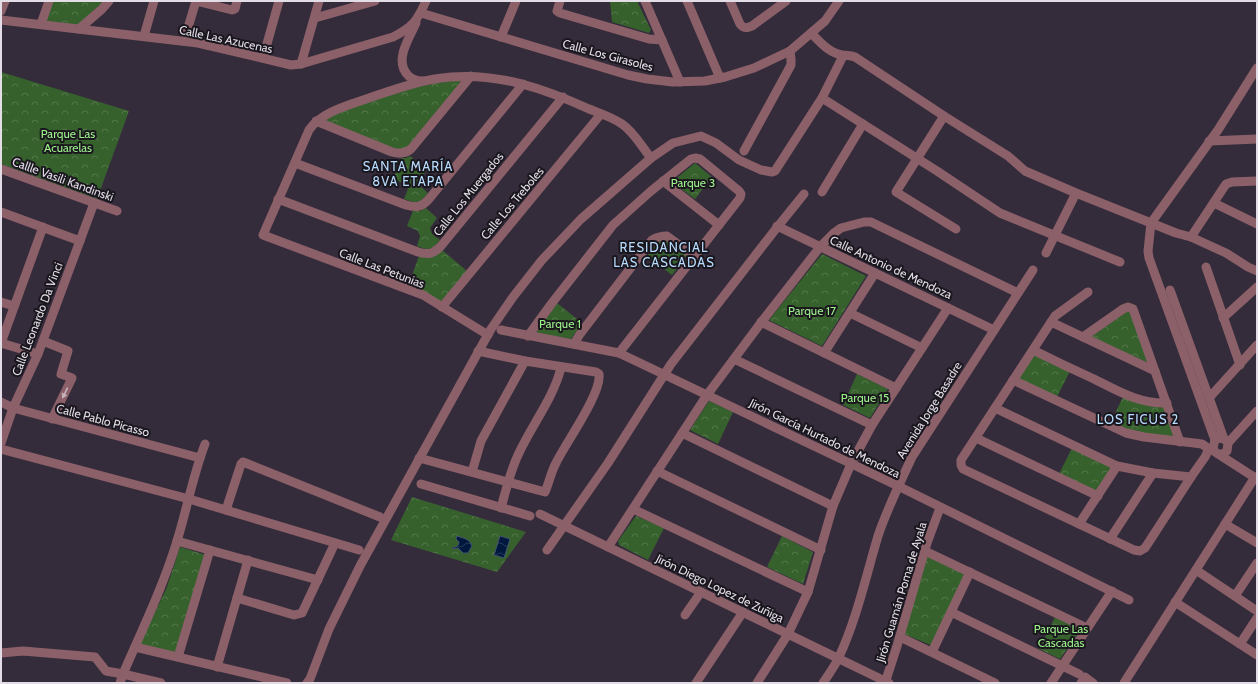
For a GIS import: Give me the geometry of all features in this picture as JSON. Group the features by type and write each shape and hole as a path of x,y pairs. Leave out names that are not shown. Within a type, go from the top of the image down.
{"street":[{"path":"1,11 5,1"},
{"path":"41,24 49,1"},
{"path":"79,29 109,1"},
{"path":"144,36 154,1"},
{"path":"184,41 196,1 232,10 236,5"},
{"path":"263,58 279,1"},
{"path":"302,64 319,1"},
{"path":"315,18 375,1"},
{"name":"Calle Las Azucenas","path":"1,20 198,43 291,65 302,64 393,37 404,31 419,16 426,1"},
{"path":"501,37 516,1"},
{"path":"560,1 557,11 560,13 649,39 662,40"},
{"path":"645,1 680,82"},
{"path":"687,1 720,78"},
{"path":"730,1 740,24 745,28 752,26 786,1"},
{"name":"Calle Los Girasoles","path":"419,16 501,37 628,75 647,79 680,82 705,81 720,78 754,68 790,51 825,21 839,1"},
{"path":"402,54 419,16"},
{"path":"812,33 831,51 843,56 849,55 855,57 1008,156 1025,171 1176,233 1191,237 1257,271"},
{"path":"391,91 401,83 403,77 402,54 404,43 397,37 393,37"},
{"path":"744,151 791,65 790,51"},
{"path":"307,683 310,679 332,622 360,566 478,351 513,297 542,260 581,219 651,158 673,143 701,136 716,143 739,160 761,170 772,172 775,171 822,98 843,56"},
{"path":"403,66 405,72 414,80 426,81"},
{"path":"1124,683 1256,478 1233,463 1219,446 1149,258 1148,251 1151,223 1209,141 1257,68"},
{"path":"278,199 309,130 316,121 332,112 391,91 426,81 452,77 471,76 496,78 523,84 563,97 622,124 631,132 651,158"},
{"path":"316,121 392,152 400,154 404,153 411,150 471,76"},
{"path":"294,163 406,205 415,207 422,205 429,199 523,84"},
{"name":"Calle Los Muergados","path":"278,199 418,252 427,254 435,252 563,97"},
{"path":"822,98 1000,213 1120,262"},
{"name":"Calle Los Treboles","path":"442,307 601,114"},
{"path":"944,116 896,192 956,229"},
{"path":"822,192 863,124"},
{"path":"1209,141 1257,140"},
{"path":"528,336 613,225 650,191 691,159 700,159 741,194 740,198 619,353"},
{"name":"Callle Vasili Kandinski","path":"1,169 117,211"},
{"path":"663,181 719,224"},
{"path":"1191,237 1224,186 1232,182 1257,181"},
{"path":"1046,253 1076,193"},
{"path":"546,550 608,463 672,364 777,226 804,194"},
{"name":"Calle Las Petunias","path":"278,199 263,235 423,296 488,335"},
{"name":"Calle Leonardo Da Vinci","path":"1,443 13,408 38,354 94,203"},
{"path":"1214,203 1257,224"},
{"path":"1,212 80,241"},
{"path":"608,547 707,395 761,322 820,247 841,228 864,222 871,222 1018,293"},
{"name":"Calle Antonio de Mendoza","path":"777,226 994,330"},
{"path":"38,354 1,343 43,227"},
{"path":"574,344 580,334 652,240 661,236 667,236 694,256"},
{"path":"1206,267 1240,364"},
{"name":"Avenida Jorge Basadre","path":"823,683 838,659 852,625 865,586 879,534 898,486 912,457 1033,270"},
{"path":"824,353 875,273"},
{"path":"1224,318 1257,287"},
{"path":"1170,290 1209,398 1219,446"},
{"path":"1088,292 1055,316 961,460 963,469 1110,539 1134,550 1140,551 1143,550 1205,458 1257,411"},
{"path":"1,302 14,306"},
{"path":"757,683 788,634 808,592 833,506 851,464 872,425 948,308"},
{"path":"1083,337 1123,309 1133,309 1180,442"},
{"path":"850,313 922,348"},
{"path":"761,322 896,388"},
{"path":"1051,322 1155,371"},
{"name":"Jirón García Hurtado de Mendoza","path":"501,330 619,353 898,486 1129,600"},
{"path":"43,341 68,351 61,374 72,378 52,419"},
{"path":"1209,398 1257,345"},
{"path":"1033,350 1124,394 1142,401 1167,403"},
{"path":"419,458 545,492 556,464 592,400 600,378 599,374 596,372 561,368 478,351"},
{"path":"734,359 872,425"},
{"path":"472,472 481,441 524,361"},
{"path":"501,508 508,482 518,456 558,381 561,368"},
{"path":"1013,380 1126,433 1144,437 1219,446"},
{"name":"Calle Pablo Picasso","path":"1,402 13,408 52,419 200,458"},
{"path":"995,408 1117,466 1153,473 1191,477"},
{"path":"682,433 833,506"},
{"path":"976,438 1098,496"},
{"path":"120,683 162,585 177,541 205,444"},
{"path":"1,449 189,499 359,550"},
{"path":"226,510 241,464 243,462 380,517"},
{"path":"1080,524 1117,466"},
{"path":"657,471 821,550"},
{"path":"1110,539 1153,473"},
{"path":"421,484 530,516"},
{"path":"633,508 808,592"},
{"name":"Jirón Guamán Poma de Ayala","path":"886,682 925,551 940,508"},
{"name":"Jirón Diego Lopez de Zuñiga","path":"540,514 886,682"},
{"path":"1225,524 1257,543"},
{"path":"177,541 318,580"},
{"path":"237,598 294,615 302,613 335,543"},
{"path":"178,657 210,550"},
{"path":"925,551 1087,628"},
{"path":"217,666 248,560"},
{"path":"1235,596 1257,563"},
{"path":"1196,570 1257,611"},
{"path":"932,652 970,572"},
{"path":"1051,683 1112,591"},
{"path":"685,615 701,592"},
{"path":"1175,602 1257,656"},
{"path":"696,683 743,612"},
{"path":"951,612 1079,674"},
{"path":"1240,644 1257,618"},
{"path":"900,637 996,683"},
{"path":"135,647 287,683"},
{"path":"1,653 24,651 95,657 106,671 161,683"},
{"path":"1081,683 1085,677 1093,683"}],"green space":[{"path":"53,1 104,1 78,25 45,21"},
{"path":"610,1 637,1 651,30 649,33 612,22"},
{"name":"Parque Las Acuarelas","path":"1,72 129,111 97,199 1,164"},
{"path":"463,80 411,145 399,151 322,120 391,94 427,85"},
{"path":"410,156 427,170 418,181 420,186 428,193 418,202 412,202 404,199 408,189 406,184 393,179 401,158"},
{"name":"Parque 3","path":"695,163 712,177 695,199 672,182"},
{"path":"426,208 437,218 430,228 432,234 440,240 430,249 417,246 420,236 418,231 407,226 413,211 420,211"},
{"path":"663,238 687,255 672,275 647,256"},
{"path":"442,250 467,271 441,302 408,286 419,256 432,257"},
{"name":"Parque 17","path":"822,254 866,276 822,346 769,320"},
{"name":"Parque 1","path":"557,303 582,323 571,339 536,333"},
{"path":"1129,310 1148,363 1091,337"},
{"path":"1033,354 1070,371 1057,397 1017,379"},
{"name":"Parque 15","path":"857,374 888,389 870,418 843,405"},
{"path":"1123,397 1165,406 1176,438 1145,435 1111,422"},
{"path":"709,401 733,412 718,444 690,430"},
{"path":"1072,448 1113,467 1097,492 1059,474"},
{"path":"412,497 526,532 497,572 391,540"},
{"path":"636,516 664,528 648,560 619,545 618,541"},
{"path":"782,536 813,552 803,584 767,567"},
{"path":"180,547 206,555 177,653 140,644 167,587"},
{"path":"928,555 966,575 933,646 904,634"},
{"name":"Parque Las Cascadas","path":"1055,617 1081,629 1060,659 1039,649"}],"water":[{"path":"457,536 470,542 472,546 468,553 463,553 458,548 453,549 453,547 457,547 459,544 456,539"},
{"path":"500,536 510,539 504,558 494,555"}],"district":[{"name":"SANTA MARÍA 8VA ETAPA","path":"408,174"},
{"name":"RESIDANCIAL LAS CASCADAS","path":"664,254"},
{"name":"LOS FICUS 2","path":"1138,419"}]}
